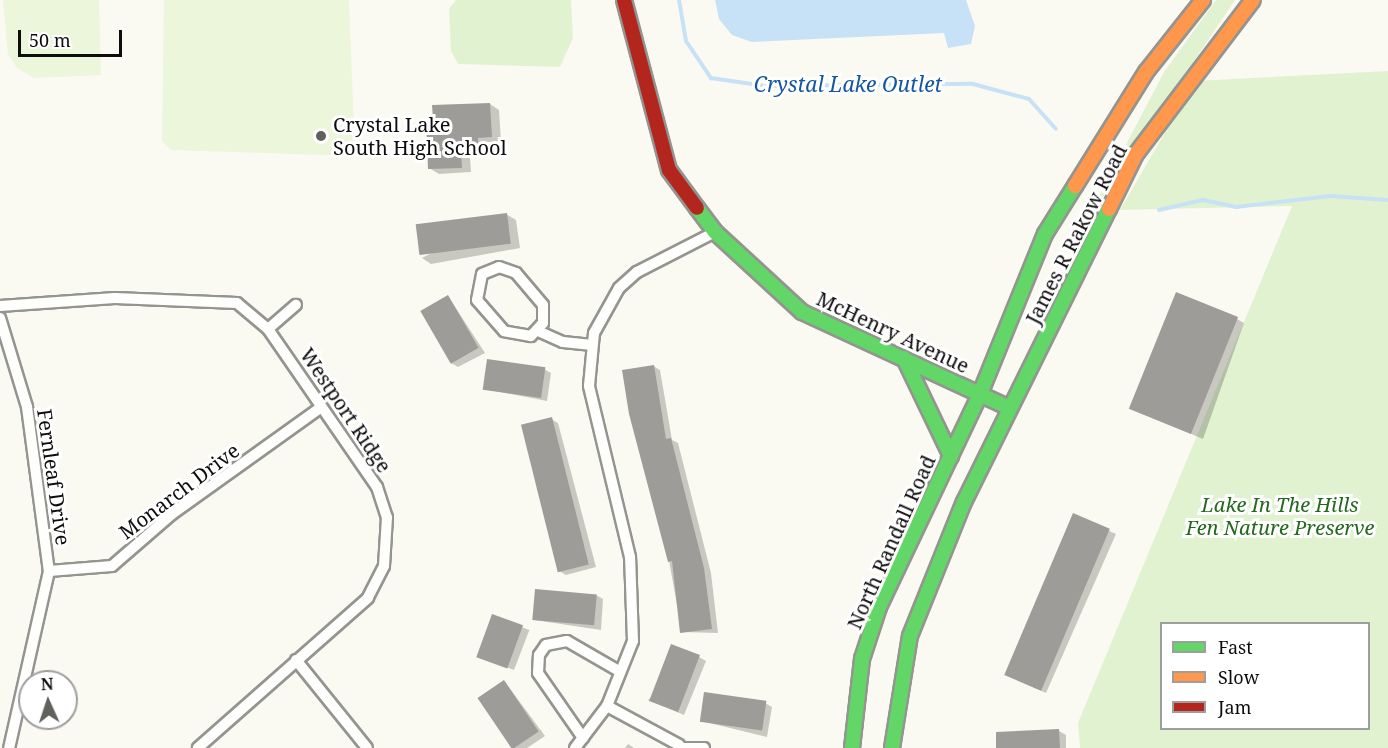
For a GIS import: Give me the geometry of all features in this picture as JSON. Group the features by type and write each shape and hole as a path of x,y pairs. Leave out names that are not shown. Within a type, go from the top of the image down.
{"main road":[{"name":"McHenry Avenue","path":"624,0 669,170 715,232 802,312 1010,408"},
{"name":"James R Rakow Road","path":"980,394 1045,234 1134,90 1203,0"},
{"name":"James R Rakow Road","path":"1010,408 1136,154 1253,0"},
{"path":"904,358 951,456"},
{"name":"North Randall Road","path":"852,748 862,659 879,607 980,394"},
{"path":"892,748 902,667 929,581 1010,408"}],"street":[{"path":"575,748 607,706 619,671 633,641 634,597 616,487 597,435 589,386 590,345 608,303 628,280 715,232"},
{"path":"538,331 543,305 516,273 499,267 482,274 477,300 504,331 521,338 538,331 563,342 590,345"},
{"name":"Westport Ridge","path":"0,306 186,298 237,303 268,329 320,408 345,434 377,487 387,517 384,566 368,598 198,748"},
{"path":"268,329 296,305"},
{"name":"Fernleaf Drive","path":"0,318 27,407 49,571 9,748"},
{"name":"Monarch Drive","path":"49,571 112,566 172,514 320,408"},
{"path":"583,738 538,673 539,655 546,645 567,641 619,671"},
{"path":"296,660 367,748"},
{"path":"607,706 680,747 704,748"}],"green space":[{"path":"3,0 99,0 101,75 34,78 17,68 8,54"},
{"path":"164,0 349,0 355,156 171,150 162,141"},
{"path":"456,0 571,0 573,38 560,67 458,64 451,51 449,9"},
{"path":"1216,0 1235,0 1085,223 1164,72"},
{"name":"Lake In The Hills Fen Nature Preserve","path":"1388,71 1388,748 1080,748 1078,723 1292,206 1120,210 1195,81"}],"water":[{"path":"715,0 966,0 975,26 971,44 948,48 944,33 752,42 732,35 719,19"}],"building":[{"path":"490,103 492,137 478,138 478,151 461,152 462,168 428,169 426,121 433,120 432,105"},
{"path":"507,213 511,244 419,255 416,224"},
{"path":"1176,292 1238,317 1191,434 1129,409"},
{"path":"448,295 478,348 451,364 420,311"},
{"path":"487,359 545,367 541,398 483,390"},
{"path":"654,365 666,439 671,438 704,568 712,629 680,633 672,561 668,562 629,414 622,370"},
{"path":"552,417 589,564 558,572 521,425"},
{"path":"1073,513 1110,529 1041,691 1004,675"},
{"path":"535,589 597,594 594,625 532,620"},
{"path":"492,614 523,625 507,669 476,657"},
{"path":"671,644 700,655 678,712 649,701"},
{"path":"504,680 539,731 511,748 477,698"},
{"path":"704,692 766,701 762,730 700,722"},
{"path":"1059,729 1060,748 996,748 996,732"}],"waterway":[{"name":"Crystal Lake Outlet","path":"679,0 686,41 711,78 765,86 973,84 1029,99 1056,129"},
{"name":"Crystal Lake Outlet","path":"1159,210 1203,200 1236,207 1330,196 1388,200"}],"traffic: fast":[{"path":"852,748 862,659 879,607 980,394 1045,234 1075,186"},
{"path":"697,208 715,232 802,312 1010,408"},
{"path":"892,748 910,636 964,502 1109,209"},
{"path":"904,358 951,456"}],"traffic: slow":[{"path":"1075,186 1146,72 1203,0"},
{"path":"1109,209 1136,154 1253,0"}],"traffic: jam":[{"path":"624,0 669,170 697,208"}],"place":[{"name":"Crystal Lake South High School","path":"321,136"}]}
